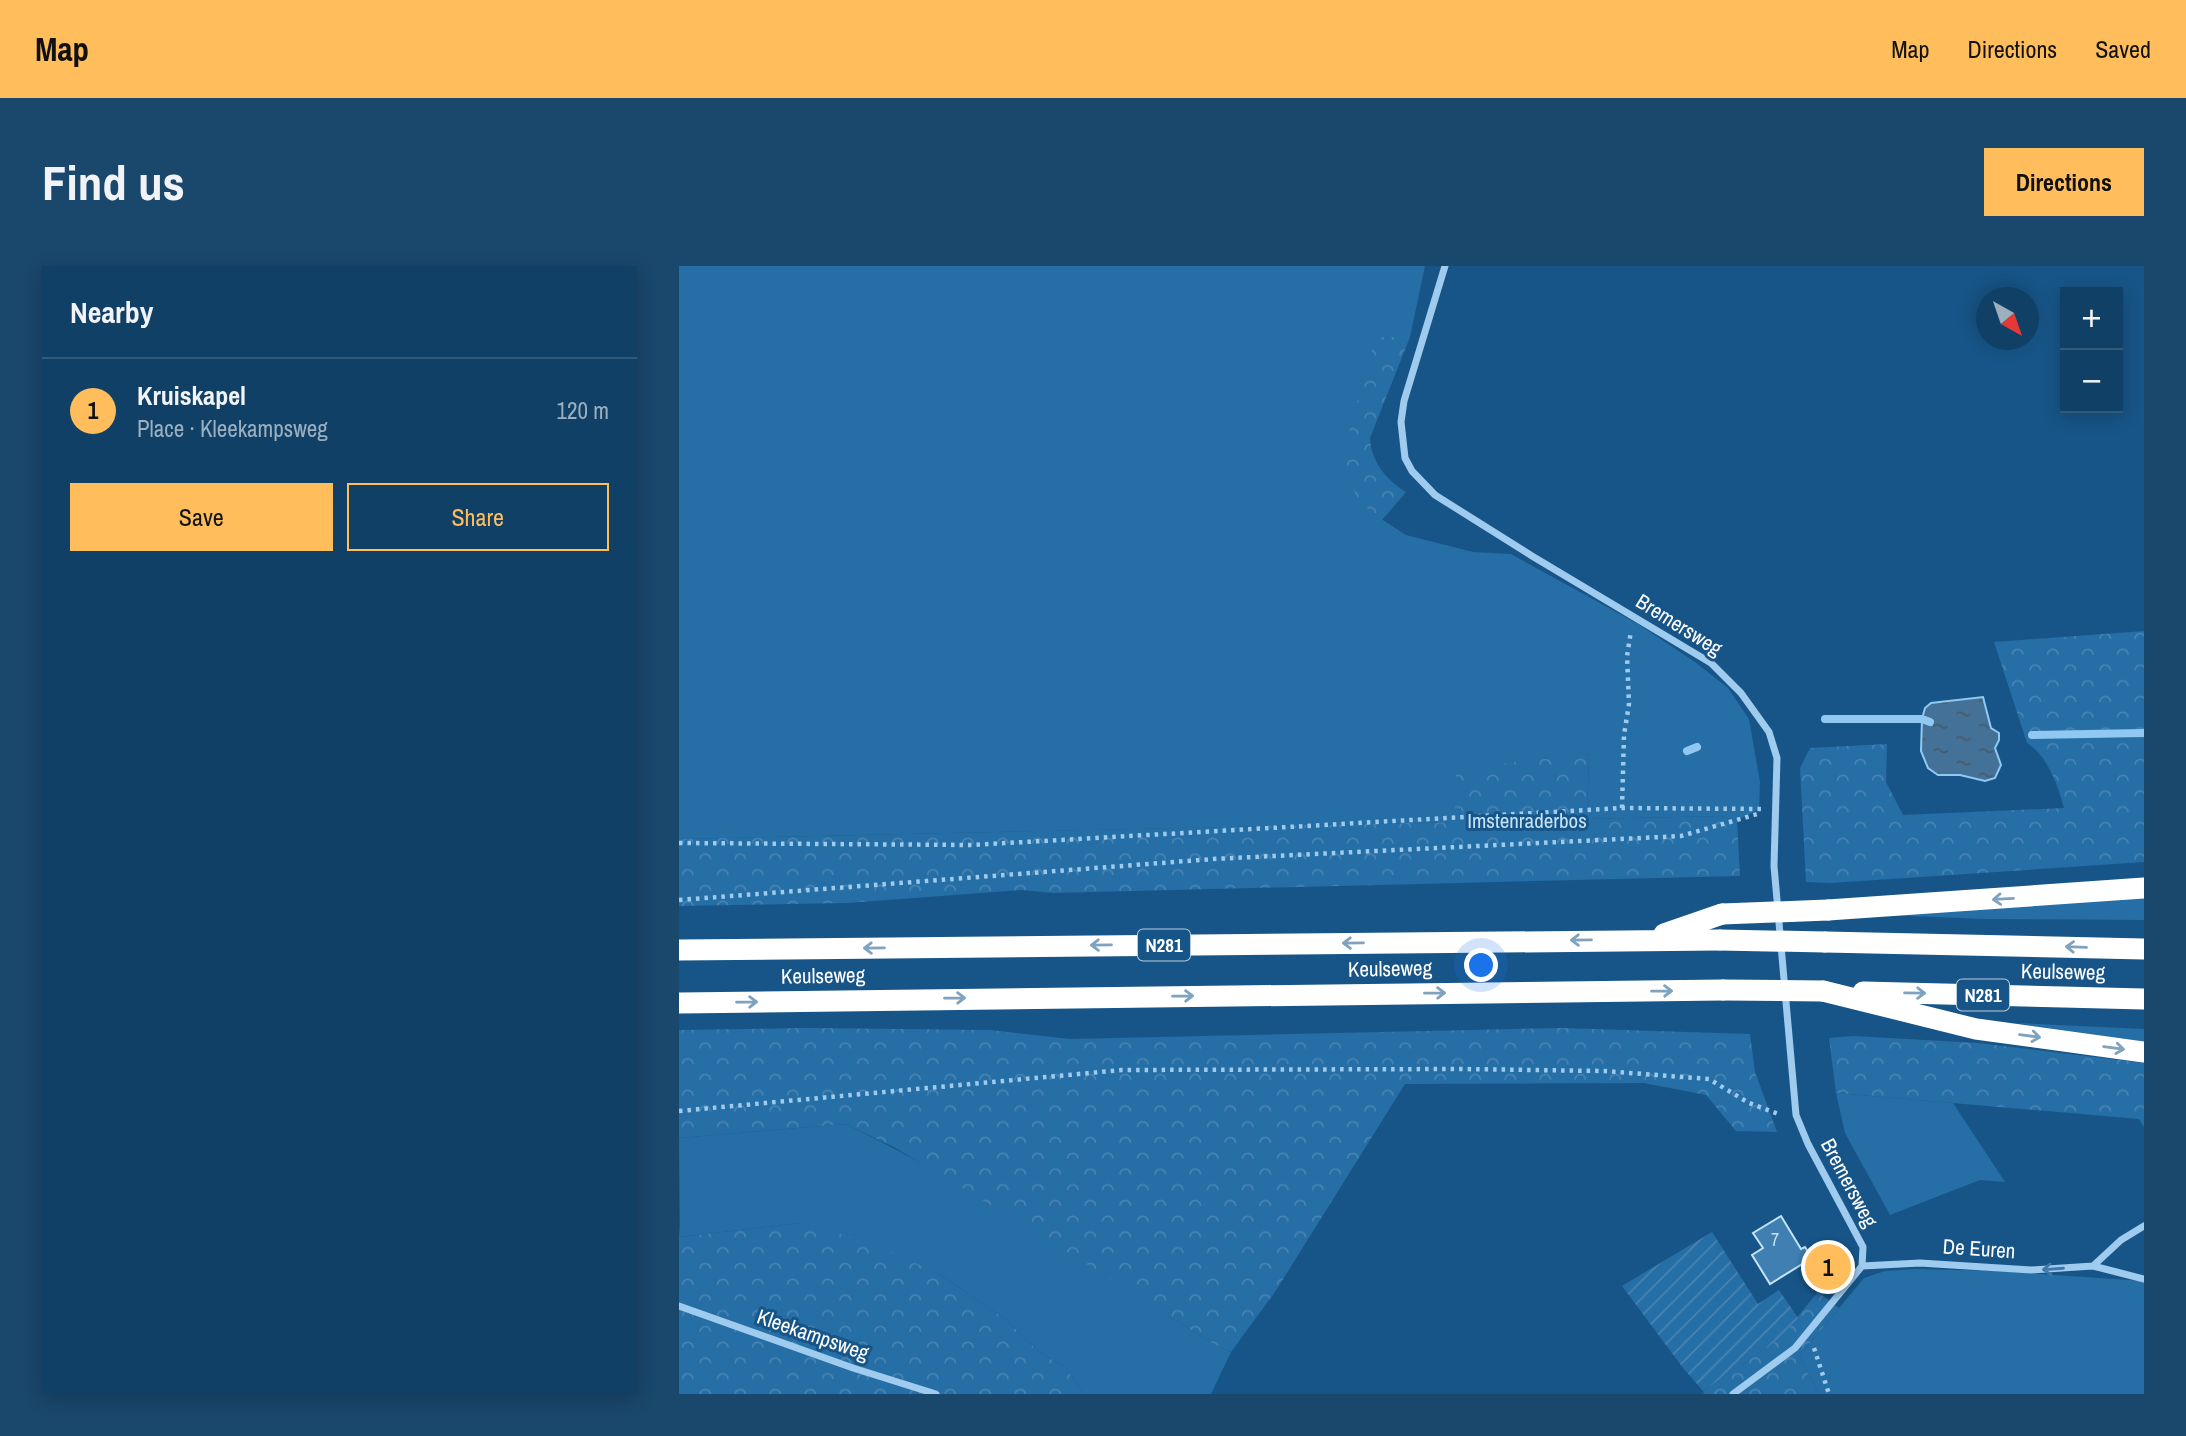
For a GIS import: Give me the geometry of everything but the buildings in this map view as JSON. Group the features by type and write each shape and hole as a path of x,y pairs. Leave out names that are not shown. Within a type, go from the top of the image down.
{"highway":[{"name":"N281","path":"1649,940 1722,914 1828,910 2144,888"},
{"name":"Keulseweg","path":"679,950 1649,940 2144,949"},
{"name":"Keulseweg","path":"679,1003 1723,990 2144,999"},
{"name":"N281","path":"1823,991 1976,1029 2144,1052"}],"street":[{"name":"Bremersweg","path":"1445,266 1404,401 1402,443 1412,471 1435,495 1711,663 1733,683 1756,712 1775,746 1774,866 1796,1115 1808,1144 1863,1247 1862,1266"},
{"path":"2093,1266 2121,1240 2144,1226"},
{"name":"De Euren","path":"1862,1266 1920,1263 2031,1270 2093,1266 2144,1279"},
{"path":"1733,1394 1795,1348 1862,1266"},
{"name":"Kleekampsweg","path":"679,1307 936,1394"}],"path":[{"path":"1622,808 1624,735 1629,704 1627,656 1633,616"},
{"path":"679,843 972,845 1622,808 1776,809"},
{"path":"679,900 1213,859 1681,836 1776,809"},
{"path":"679,1111 1122,1070 1462,1069 1604,1071 1709,1079 1749,1103 1779,1115 1796,1115"},
{"path":"1808,1334 1829,1394"}],"green space":[{"path":"679,266 1425,266 1410,337 1375,338 1345,451 1372,513 1406,535 1473,552 1511,554 1638,624 1695,662 1728,688 1749,719 1760,782 1759,809 1737,821 1722,816 1587,819 1589,754 1456,773 1456,822 679,839"},
{"path":"1375,337 1410,337 1370,438 1373,454 1381,469 1392,482 1406,492 1382,520 1356,496 1347,475 1344,451"},
{"path":"2144,631 2144,862 1831,883 1806,882 1800,768 1810,748 1887,744 1886,782 1903,815 2064,808 2046,763 2027,743 1994,642"},
{"name":"Imstenraderbos","path":"1589,754 1587,819 1722,816 1737,821 1740,876 1053,893 1022,890 847,903 679,906 679,839 1455,822 1456,773 1464,768"},
{"path":"2144,894 2144,920 1984,919 1886,915"},
{"path":"2016,1023 2144,1029 2144,1042"},
{"path":"1561,1028 1750,1034 1755,1072 1777,1132 1736,1131 1706,1095 1644,1083 1405,1084 1275,1292 1231,1352 1212,1343 894,1147 845,1124 679,1138 679,1030 990,1030 1070,1039"},
{"path":"1853,1036 1978,1043 2144,1063 2144,1127 2139,1119 1836,1093 1829,1038"},
{"path":"1836,1093 1953,1103 2005,1182 1980,1180 1890,1215 1845,1133"},
{"path":"845,1124 986,1200 1212,1343 1231,1352 1211,1394 1084,1394 1066,1368 1039,1352 1005,1319 939,1274 800,1223 680,1237 679,1138"},
{"path":"800,1223 872,1243 939,1274 1005,1319 1039,1352 1066,1368 1084,1394 679,1394 679,1226 680,1237"},
{"path":"1712,1232 1758,1304 1779,1290 1798,1318 1779,1339 1703,1391 1622,1286"},
{"path":"1885,1271 1996,1271 2144,1281 2144,1394 1819,1394 1799,1356 1864,1278"},
{"path":"1818,1292 1839,1308 1799,1356 1819,1394 1704,1394 1703,1391 1779,1339"}],"water":[{"path":"1983,697 1991,728 1999,733 1995,748 2001,765 1995,778 1985,781 1960,775 1938,775 1928,768 1921,751 1925,708 1931,703"}],"waterway":[{"path":"1825,719 1922,719 1930,722"},
{"path":"2032,735 2144,733"},
{"path":"1687,751 1697,747"}],"place":[{"name":"Kruiskapel","path":"1828,1267"}]}
